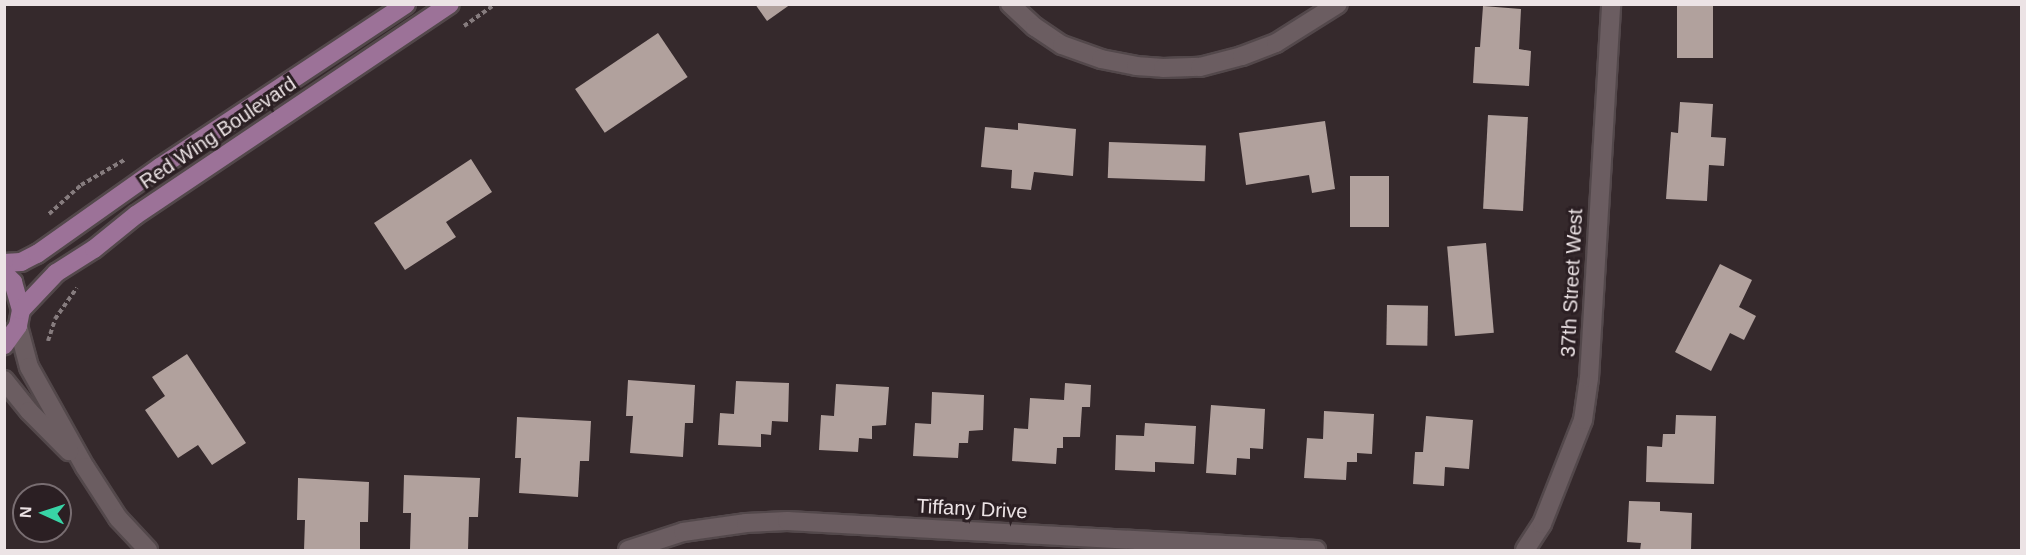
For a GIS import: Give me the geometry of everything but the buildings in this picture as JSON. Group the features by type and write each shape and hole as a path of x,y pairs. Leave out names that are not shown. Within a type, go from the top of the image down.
{"main road":[{"name":"Red Wing Boulevard","path":"4,263 21,262 37,254 160,167 406,4"},
{"name":"Red Wing Boulevard","path":"4,345 46,282 62,269 94,249 136,216 450,4"},
{"path":"4,273 13,282 20,318"}],"street":[{"path":"1010,4 1035,27 1062,45 1101,58 1136,66 1163,68 1200,67 1242,56 1276,43 1338,4"},
{"name":"37th Street West","path":"1524,550 1542,524 1583,420 1589,378 1611,4"},
{"path":"20,318 22,348 85,467 118,518 148,550"},
{"path":"4,380 28,411 85,467"},
{"name":"Tiffany Drive","path":"628,550 693,530 746,523 787,521 1316,550"}],"path":[{"path":"35,375 47,363 48,338 55,320 77,289 62,269"}]}
